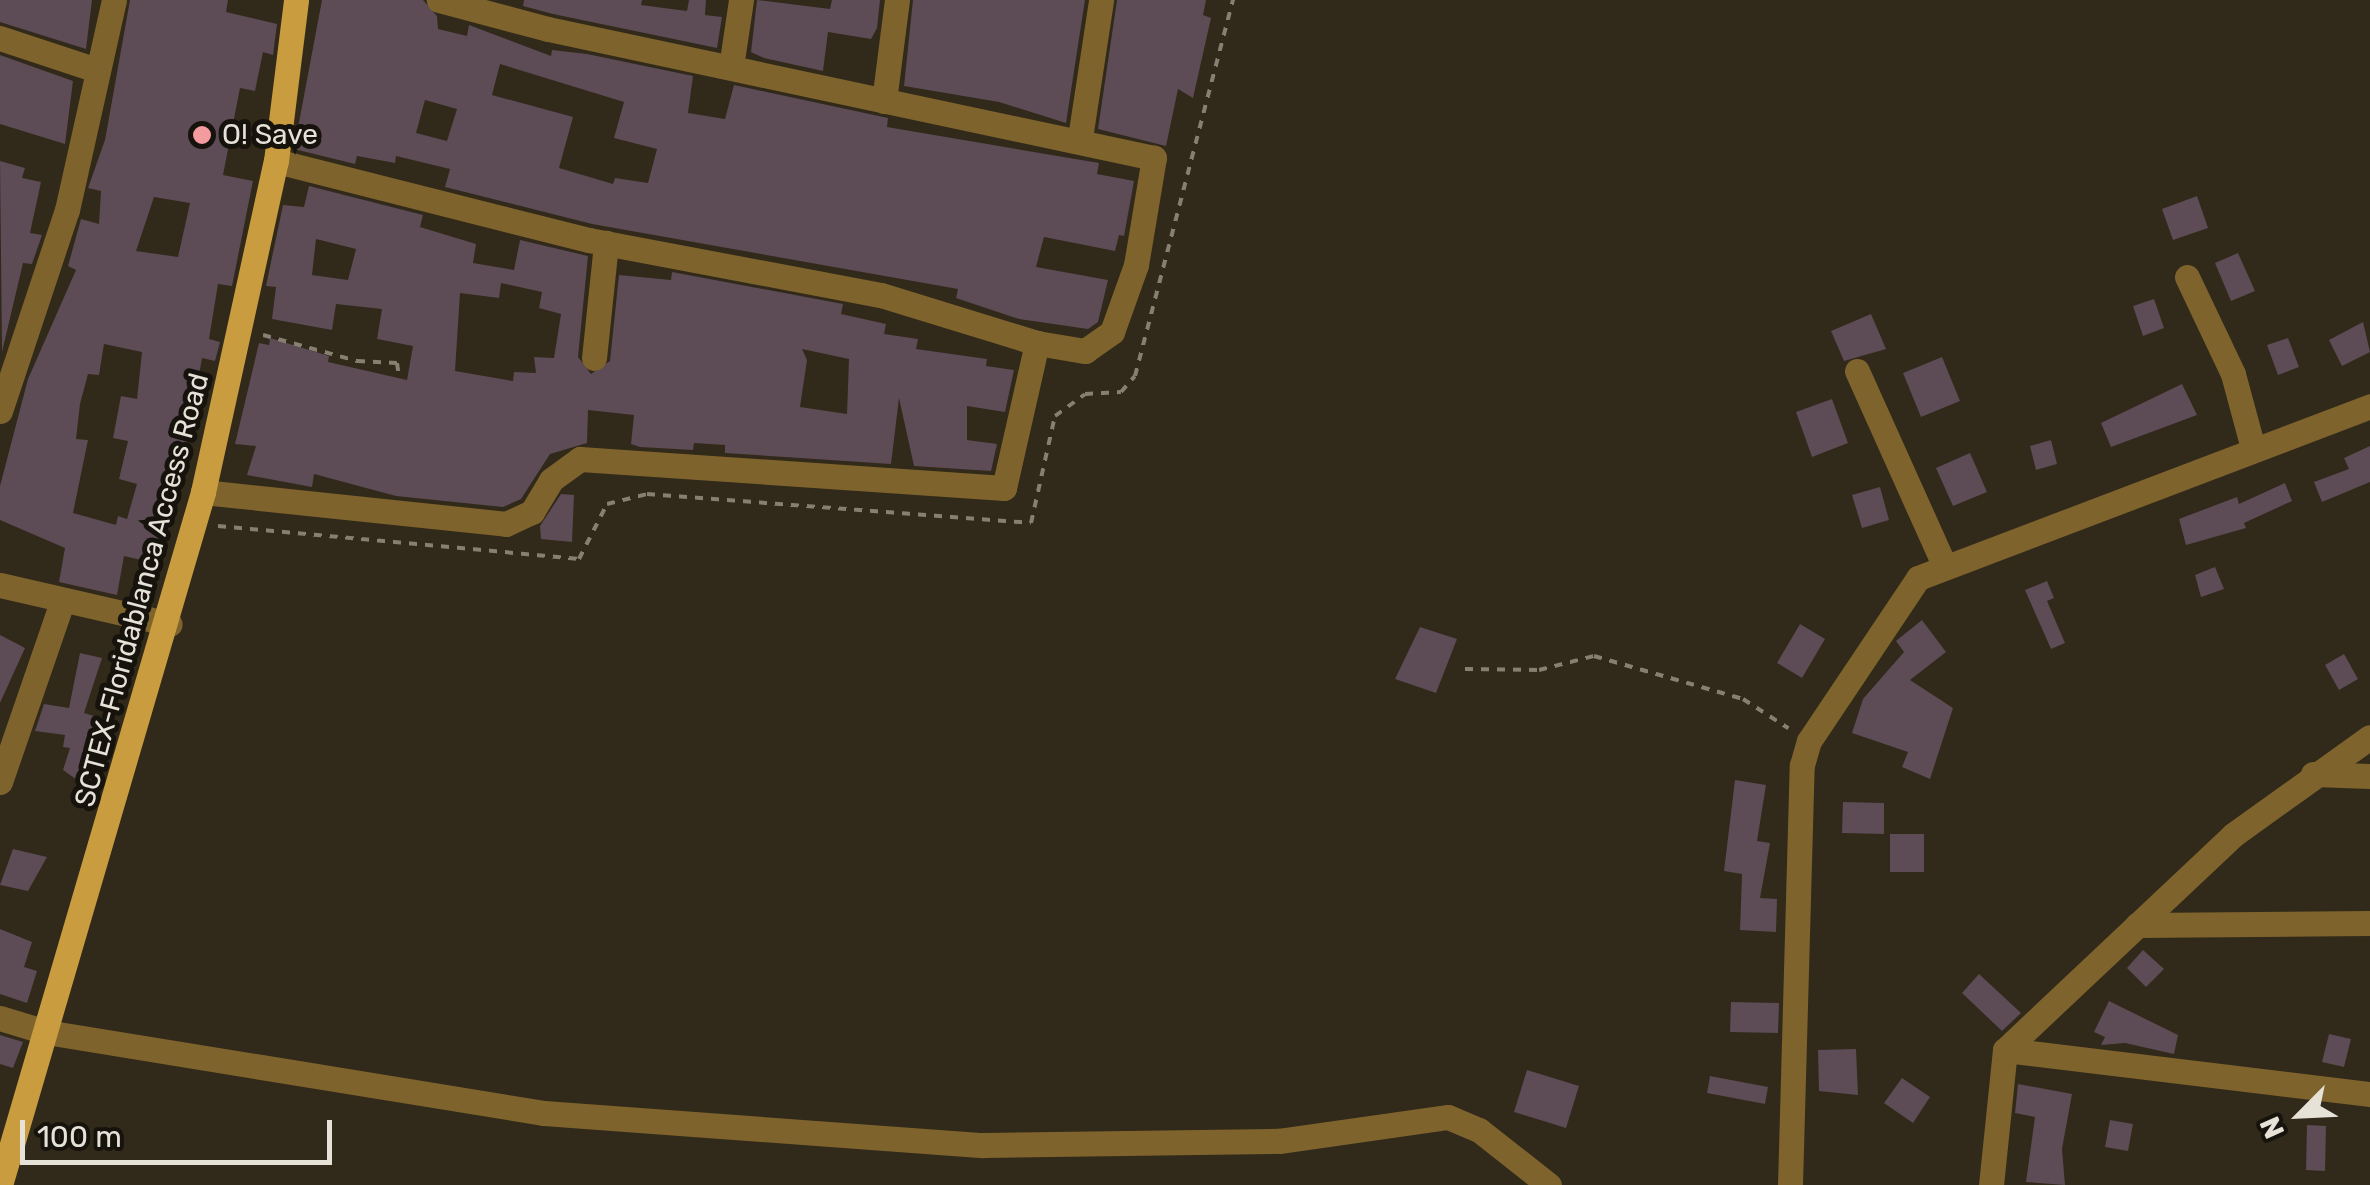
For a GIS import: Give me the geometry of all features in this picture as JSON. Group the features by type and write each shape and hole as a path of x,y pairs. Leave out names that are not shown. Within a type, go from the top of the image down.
{"main road":[{"name":"SCTEX-Floridablanca Access Road","path":"0,1185 170,624 244,330 276,161 296,0"}],"street":[{"path":"0,411 67,210 94,69 114,0"},
{"path":"276,161 606,242 881,295 1037,344 1084,351 1101,345 1112,332 1136,265 1154,158 1080,138 731,67 495,7 440,0"},
{"path":"731,67 740,0"},
{"path":"884,100 897,0"},
{"path":"1080,138 1101,0"},
{"path":"0,38 94,69"},
{"path":"594,358 606,242"},
{"path":"2186,277 2233,374 2252,448"},
{"path":"203,492 506,524 532,512 551,480 580,459 1004,488 1037,344"},
{"path":"1856,371 1945,567"},
{"path":"1790,1185 1802,765 1809,741 1918,578 2370,406"},
{"path":"0,586 170,624"},
{"path":"0,782 62,602"},
{"path":"1991,1185 2005,1050 2233,835 2313,774 2370,737"},
{"path":"2313,774 2370,776"},
{"path":"2137,925 2370,923"},
{"path":"0,1018 46,1032 544,1113 983,1145 1280,1141 1448,1116 1479,1130 1550,1185"},
{"path":"2005,1050 2370,1094"}],"path":[{"path":"194,524 579,559 607,504 647,494 1031,523 1055,416 1085,394 1121,392 1135,376 1233,0"},
{"path":"244,330 357,361 397,364 400,378"},
{"path":"1464,669 1539,670 1594,656 1743,699 1809,741"}],"building":[{"path":"0,0 92,0 86,49 0,22"},
{"path":"130,0 228,0 226,12 277,24 273,55 263,52 255,91 240,88 223,175 253,181 232,286 218,284 209,339 220,342 215,361 202,358 178,490 169,488 156,536 164,539 158,564 124,556 117,595 59,582 65,548 0,520 0,486 28,379 76,270 68,266 81,219 99,224 101,191 88,188 105,140","holes":["154,197 190,203 178,257 136,251","104,344 142,352 137,399 121,396 113,438 128,441 119,479 137,484 127,519 118,516 116,525 73,513 88,440 76,439 80,404 88,374 99,375"]},
{"path":"322,0 423,0 437,16 438,29 467,36 469,25 551,56 552,50 587,54 693,76 688,113 725,119 734,85 888,118 887,127 1099,163 1097,174 1134,181 1124,236 1119,235 1115,251 1044,237 1036,267 1108,280 1098,322 1088,329 1019,319 956,298 958,289 592,224 445,187 450,169 396,156 395,163 357,156 355,164 294,149","holes":["500,64 624,102 614,138 657,149 648,183 615,178 613,184 559,168 573,117 492,95","425,100 457,109 447,141 416,133"]},
{"path":"524,0 642,0 641,5 687,11 689,0 706,0 705,15 722,17 717,48 553,14 523,6"},
{"path":"757,0 830,9 832,0 880,0 877,28 871,39 828,32 823,71 764,58 751,52"},
{"path":"913,0 1085,0 1066,123 999,102 904,86"},
{"path":"1117,0 1206,0 1203,15 1211,18 1193,98 1178,89 1166,146 1098,129"},
{"path":"0,55 73,81 65,144 0,124"},
{"path":"0,161 25,168 22,178 41,182 30,233 42,235 32,264 23,263 2,352"},
{"path":"309,186 423,215 420,227 476,244 473,263 514,270 520,240 588,256 578,357 591,374 610,361 619,275 671,280 672,272 843,304 841,314 886,324 884,334 918,339 916,349 987,359 986,366 1014,370 1005,412 967,406 967,440 997,444 991,471 914,466 899,398 891,464 725,453 725,445 694,443 693,450 640,447 631,444 634,415 588,410 587,443 550,454 521,499 503,507 396,496 314,474 312,487 247,475 256,446 235,444 259,343 269,345 270,338 329,356 328,362 407,380 413,346 377,339 382,309 336,304 332,330 272,319 276,287 266,286 283,205 304,207","holes":["316,239 356,249 348,280 312,275","501,283 542,292 539,308 561,314 554,358 534,357 536,373 514,372 513,381 455,371 460,293 499,298","802,349 849,359 847,414 800,407 807,360"]},
{"path":"2197,196 2208,228 2173,240 2162,209"},
{"path":"2238,253 2255,291 2231,301 2215,263"},
{"path":"2154,299 2164,328 2143,336 2133,306"},
{"path":"1871,314 1886,349 1844,361 1831,331"},
{"path":"2363,322 2370,352 2342,366 2329,340"},
{"path":"2288,338 2299,367 2278,375 2267,345"},
{"path":"1942,357 1960,401 1921,417 1903,373"},
{"path":"2182,384 2197,415 2111,447 2101,423"},
{"path":"1832,399 1848,443 1812,457 1796,412"},
{"path":"2051,440 2057,464 2036,470 2030,446"},
{"path":"2370,446 2370,482 2322,502 2314,482 2349,469 2344,458"},
{"path":"1970,453 1987,492 1953,506 1936,468"},
{"path":"2285,483 2292,501 2244,523 2246,528 2186,545 2179,519 2237,497 2239,504"},
{"path":"1880,487 1889,520 1862,528 1852,495"},
{"path":"561,494 574,495 572,542 541,539 540,526"},
{"path":"2215,567 2224,589 2201,597 2195,575"},
{"path":"2047,581 2054,598 2047,601 2065,643 2051,649 2025,590"},
{"path":"1922,620 1946,652 1910,680 1953,708 1930,779 1902,767 1908,752 1852,733 1863,699 1904,652 1896,641"},
{"path":"1800,624 1825,639 1802,678 1777,663"},
{"path":"1420,627 1457,639 1436,693 1395,679"},
{"path":"0,635 25,648 0,703"},
{"path":"80,653 102,658 84,713 117,723 105,753 95,749 93,774 80,782 63,770 70,748 63,747 65,735 35,731 44,704 69,708"},
{"path":"2344,654 2358,679 2339,690 2325,665"},
{"path":"1735,780 1766,785 1757,841 1770,843 1760,898 1777,899 1776,932 1740,930 1742,874 1724,871"},
{"path":"1843,802 1884,803 1884,834 1842,833"},
{"path":"1890,834 1924,834 1924,872 1890,872"},
{"path":"13,849 47,857 28,891 0,885"},
{"path":"0,929 32,942 24,967 37,971 27,1003 0,994"},
{"path":"2143,950 2164,969 2146,987 2127,968"},
{"path":"1979,974 2021,1013 2002,1031 1962,993"},
{"path":"2109,1001 2178,1035 2174,1054 2125,1043 2101,1045 2105,1037 2094,1032"},
{"path":"1731,1002 1779,1003 1778,1033 1730,1032"},
{"path":"2329,1034 2351,1039 2344,1067 2322,1062"},
{"path":"0,1035 23,1042 13,1068 0,1064"},
{"path":"1856,1049 1858,1095 1819,1091 1818,1050"},
{"path":"1527,1070 1579,1086 1566,1128 1514,1112"},
{"path":"1710,1076 1768,1087 1765,1104 1707,1093"},
{"path":"1902,1078 1930,1097 1913,1123 1884,1103"},
{"path":"2018,1084 2072,1094 2062,1149 2065,1185 2026,1182 2035,1117 2015,1113"},
{"path":"2110,1120 2133,1124 2128,1151 2105,1147"},
{"path":"2307,1125 2326,1126 2325,1171 2306,1170"}],"place":[{"name":"O! Save","path":"202,135"}]}
